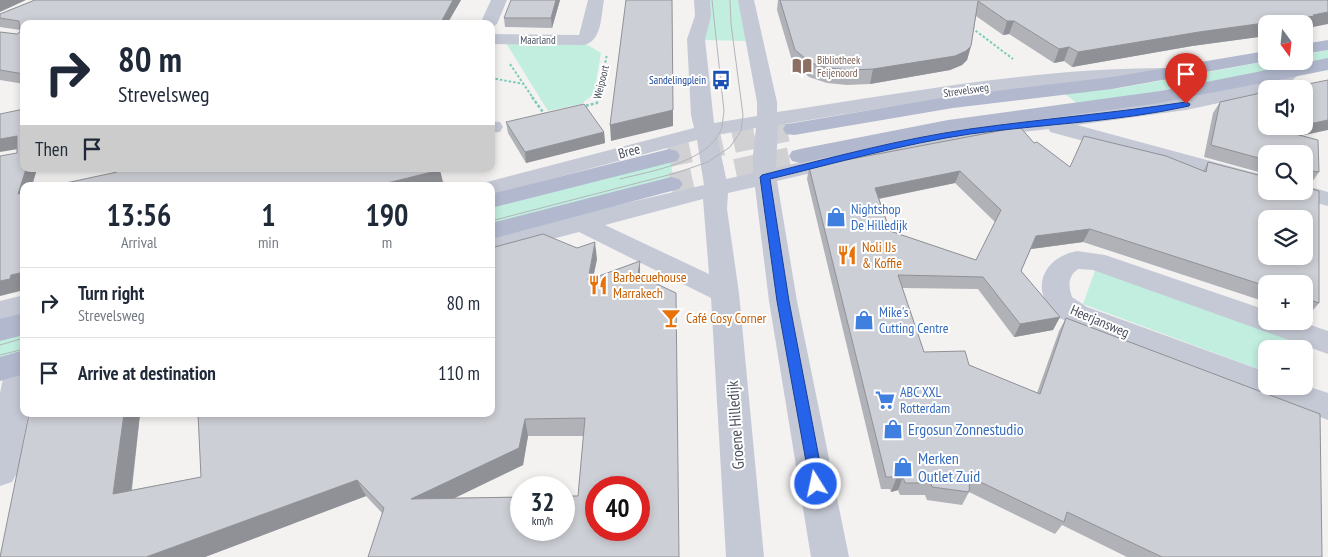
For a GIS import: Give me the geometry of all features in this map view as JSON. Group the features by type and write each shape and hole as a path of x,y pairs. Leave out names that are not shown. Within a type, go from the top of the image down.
{"main road":[{"path":"1313,48 1328,45"},
{"name":"Strevelsweg","path":"794,129 953,102 1112,83 1258,57"},
{"path":"800,156 948,126 1144,99 1328,64"},
{"name":"Bree","path":"495,200 668,156"},
{"path":"495,230 671,184"},
{"path":"0,330 20,325"}],"street":[{"path":"490,20 499,0"},
{"path":"584,40 589,35 596,0"},
{"name":"Groene Hilledijk","path":"702,0 703,16 696,39 702,108 700,115 708,142 716,189 715,209 725,293 745,557"},
{"path":"746,0 767,102 768,120 764,165 783,301 830,557"},
{"name":"Maarland","path":"495,39 584,40"},
{"path":"495,246 578,222 716,189 764,165 969,132 1186,104 1273,86 1293,71"},
{"name":"Strevelsweg","path":"768,120 977,88 1123,74 1167,74"},
{"path":"1119,114 1126,131 1148,151"},
{"name":"Bree","path":"495,187 708,142 768,120"},
{"path":"1039,124 1258,181"},
{"path":"708,142 738,137 748,141 764,165"},
{"name":"Groene Hilledijk","path":"708,142 726,172 745,177 764,165"},
{"path":"1313,195 1328,199"},
{"path":"578,222 725,293"},
{"name":"Heerjansweg","path":"1258,318 1096,261 1078,260 1066,264 1057,274 1055,291 1066,308 1083,317 1258,382"},
{"path":"0,311 20,306"},
{"name":"Heerjansweg","path":"1292,330 1328,343"},
{"path":"0,471 13,375"},
{"path":"1295,395 1328,407"}],"path":[{"path":"968,26 1014,60"},
{"name":"Weipoort","path":"579,107 597,103 608,52 584,40"},
{"path":"509,62 545,115"},
{"path":"495,79 524,84"},
{"path":"495,126 554,113"}],"green space":[{"path":"707,0 741,0 748,41 703,40"},
{"path":"506,43 584,43 601,53 594,94 581,104 548,111"},
{"path":"1328,50 1328,59 1313,62 1313,53"},
{"path":"1258,63 1258,70 1270,70 1117,99 1078,104 1064,93 1120,88"},
{"path":"671,161 673,179 495,225 495,207"},
{"path":"1096,268 1258,324 1258,330 1275,330 1304,340 1258,340 1258,369 1083,304"},
{"path":"20,332 20,356 0,361 0,338"}],"building":[{"path":"35,0 453,0 442,20 20,20 20,32 19,21 0,18 0,14"},
{"path":"511,0 556,0 551,18 504,18"},
{"path":"626,0 672,0 673,110 610,125"},
{"path":"780,0 1328,0 1328,12 1313,15 1258,15 1258,24 1078,52 1069,47 1059,49 1014,21 1007,21 978,1 971,46 966,51 955,56 873,69 850,70 829,68 811,63 795,50"},
{"path":"0,32 17,34 20,32 20,73 0,70"},
{"path":"1328,80 1328,120 1313,123 1313,83"},
{"path":"1258,93 1258,135 1299,135 1318,140 1319,172 1313,171 1313,145 1258,145 1258,158 1211,145 1220,102"},
{"path":"584,104 604,132 525,152 506,122"},
{"path":"20,110 20,172 25,172 22,182 20,182 18,194 20,193 20,273 11,275 10,279 0,281 0,156 17,153 17,136 0,139 0,114"},
{"path":"1020,127 1034,143 1037,142 1070,167 1084,136 1166,156 1206,172 1208,162 1258,175 1258,200 1313,200 1313,189 1319,191 1319,303 1313,301 1313,275 1258,275 1258,283 1090,229 1036,236 1021,271 1060,317 1020,324 983,277 898,275 924,352 965,351 969,365 1040,394 1066,318 1258,391 1258,395 1270,395 1320,414 1322,557 1162,557 1067,512 1064,522 970,477 969,492 932,487 931,483 905,483 903,477 896,479 895,477 886,477 809,167","holes":["960,171 1001,210 976,260 890,231 875,188"]},
{"path":"117,172 432,172 391,182 71,182"},
{"path":"543,234 577,248 595,242 588,280 640,261 638,275 676,293 679,557 368,557 384,508 357,480 146,557 0,557 28,417 124,417 113,494 201,477 198,417 495,417 495,247","holes":["585,418 578,496 575,496 575,541 510,541 510,497 411,499 519,448 525,419"]}],"tunnel":[{"path":"669,156 794,129"},
{"path":"671,184 800,156"}],"tram line":[{"path":"620,179 663,168 693,157 706,149 716,139 722,127 724,111 712,0"},
{"path":"495,220 676,173 708,162 730,147 741,131 743,115 731,24 730,0"},
{"path":"0,345 20,339"},
{"path":"0,355 20,350"}],"place":[{"name":"Bibliotheek Feijenoord","path":"802,66"},
{"name":"Sandelingplein","path":"721,80"},
{"name":"Nightshop De Hilledijk","path":"836,217"},
{"name":"Noli IJs & Koffie","path":"847,255"},
{"name":"Barbecuehouse Marrakech","path":"598,285"},
{"name":"Café Cosy Corner","path":"671,318"},
{"name":"Mike's Cutting Centre","path":"864,320"},
{"name":"ABC XXL Rotterdam","path":"885,400"},
{"name":"Ergosun Zonnestudio","path":"893,429"},
{"name":"Merken Outlet Zuid","path":"903,467"}],"route":[{"path":"816,484 783,301 765,177 910,143 969,132 1186,104"}]}
